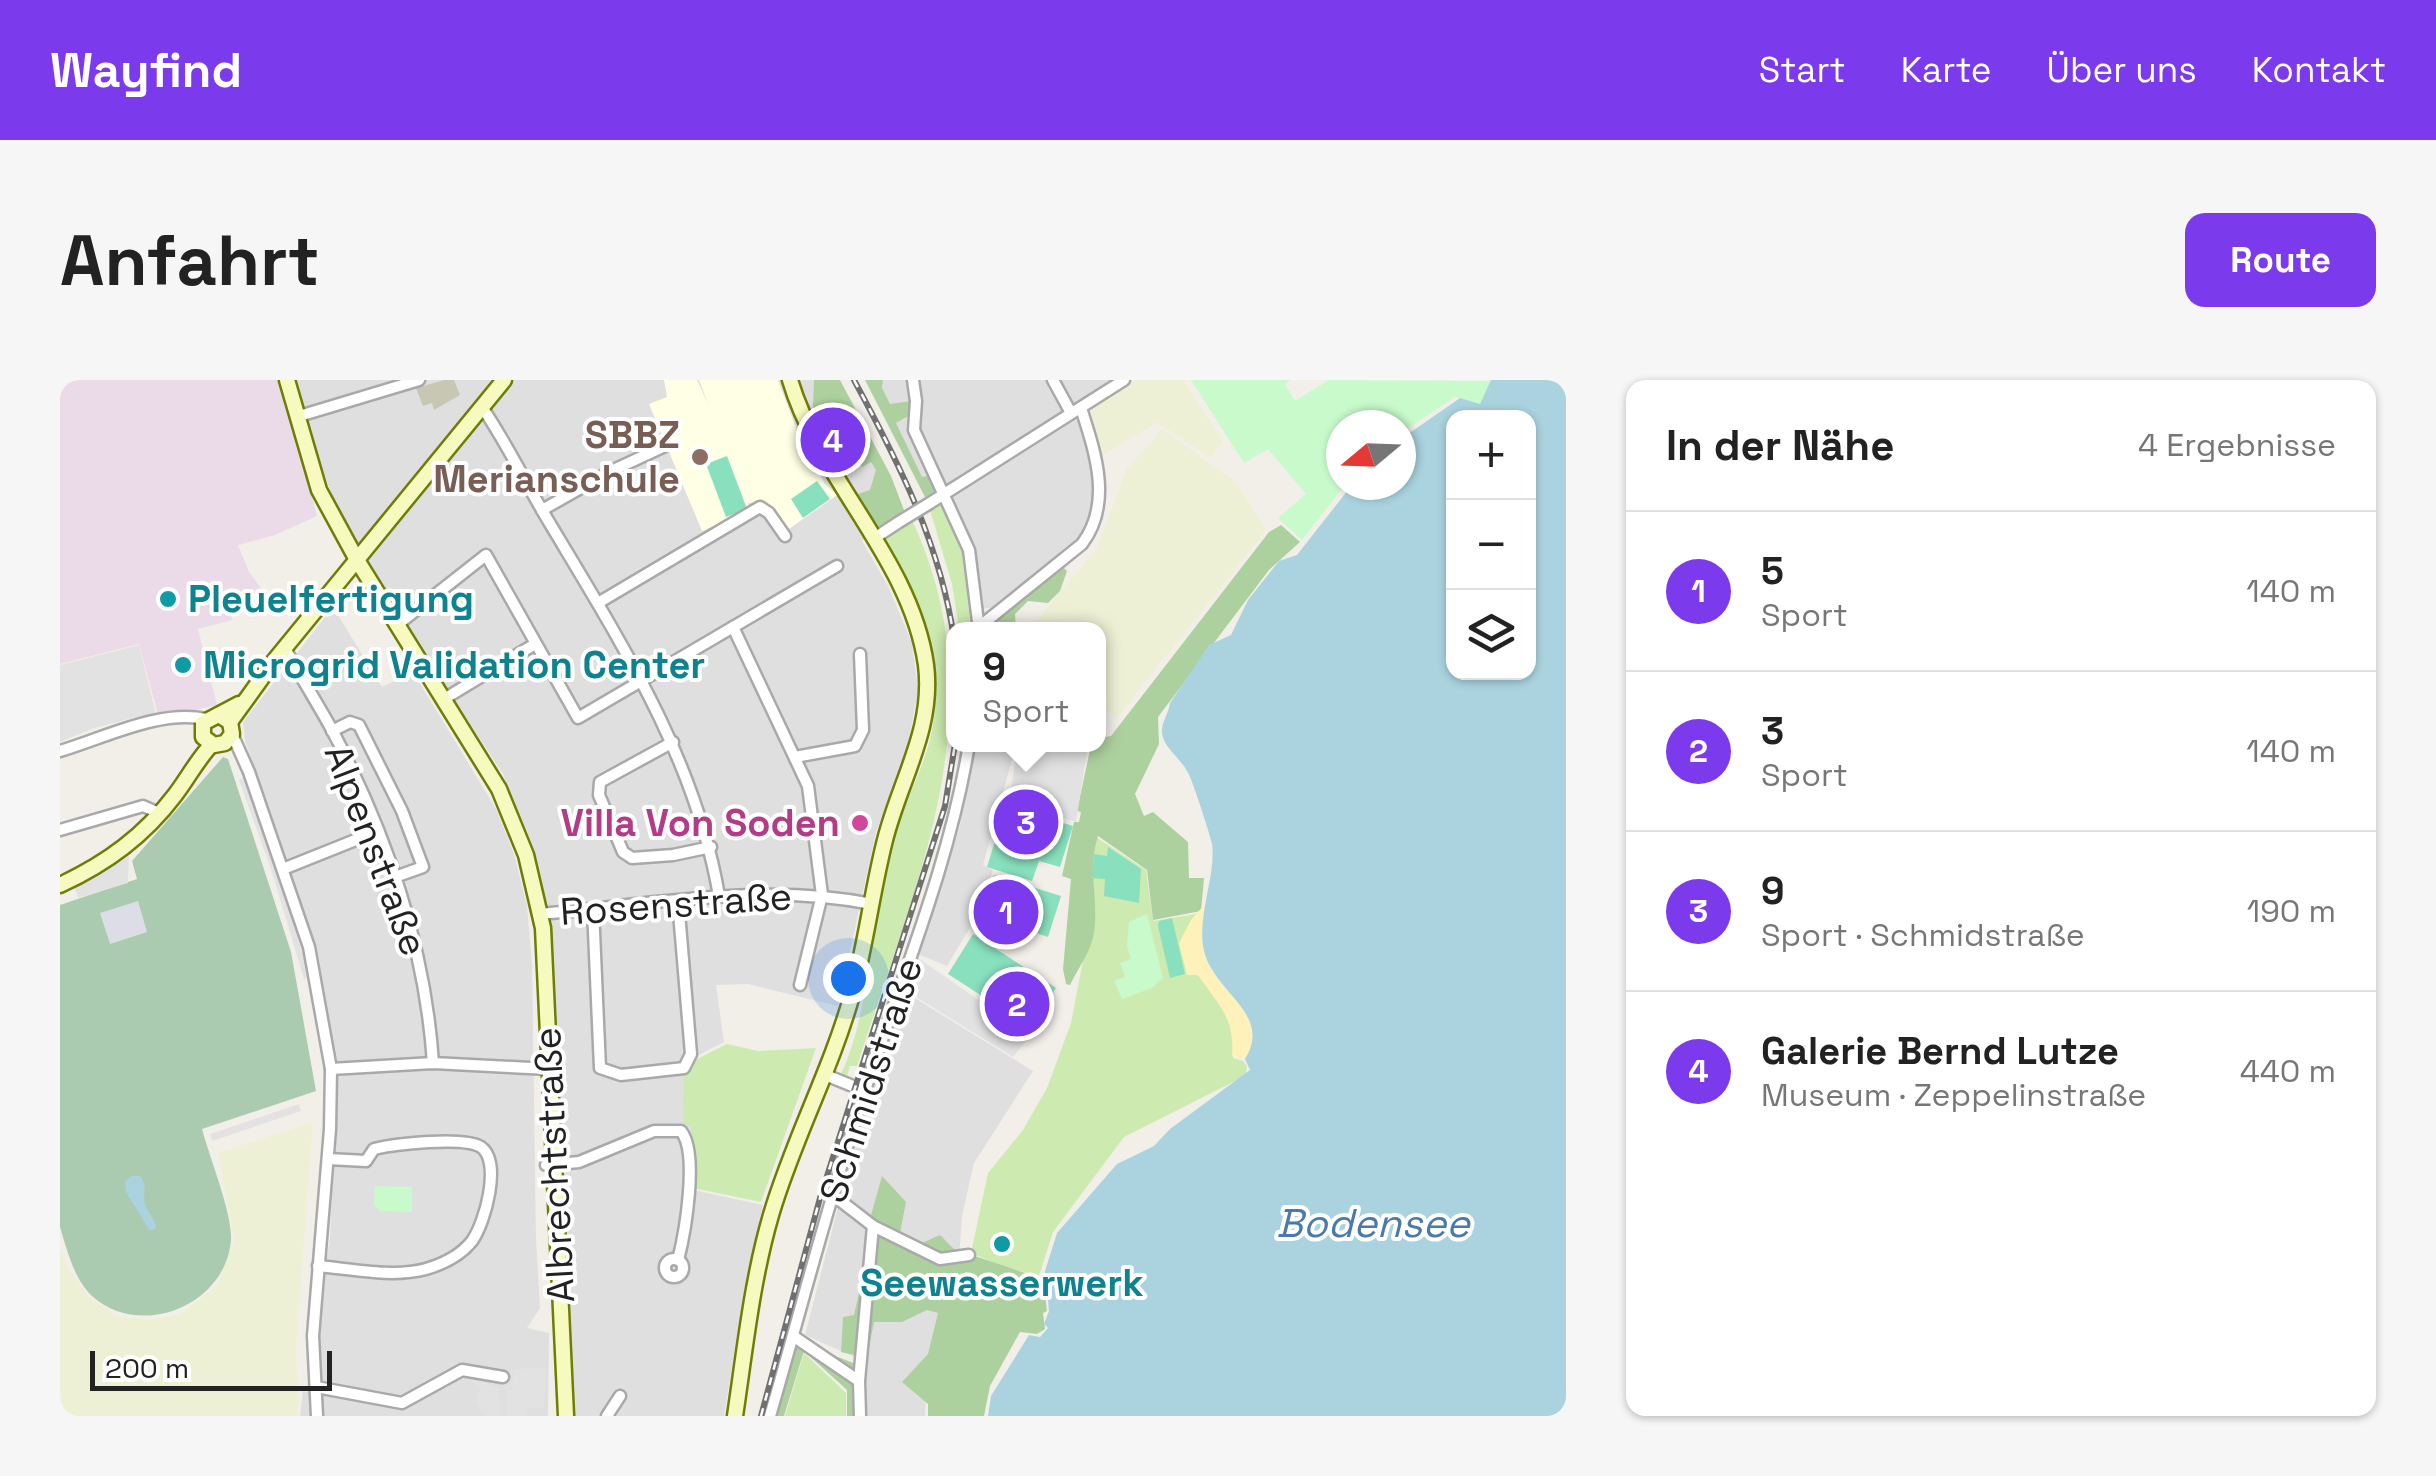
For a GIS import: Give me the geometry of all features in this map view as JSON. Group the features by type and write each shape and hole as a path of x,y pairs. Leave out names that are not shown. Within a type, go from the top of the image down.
{"main road":[{"path":"287,380 300,416"},
{"path":"295,380 300,416"},
{"path":"60,885 119,853 160,813 216,731 504,380"},
{"path":"735,1416 754,1286 767,1231 851,998 886,835 916,756 928,691 921,640 912,613 825,460 790,380"},
{"name":"Albrechtstraße","path":"300,416 327,491 326,498 356,560 499,788 526,854 538,914 563,1416"}],"street":[{"path":"300,416 419,380"},
{"path":"913,380 914,430 969,550 978,622"},
{"path":"986,622 1090,534 1099,470 1076,410 1053,380"},
{"path":"873,539 1124,380"},
{"path":"482,408 598,603 673,742 711,847 719,896"},
{"path":"542,510 665,446"},
{"path":"598,603 760,507 785,536"},
{"path":"397,625 486,556 578,718 837,566"},
{"path":"733,627 808,786 822,895 800,984"},
{"path":"444,699 536,644"},
{"name":"Alpenstraße","path":"285,648 332,731 395,876 416,940 433,1063"},
{"path":"795,758 855,746 864,730 860,654"},
{"path":"60,751 180,716 216,731 242,758 309,946 331,1069 328,1159 313,1336 317,1416"},
{"path":"332,731 350,722 359,724 402,811 423,866 395,876"},
{"path":"673,742 600,782 599,796 623,852 632,858 711,847"},
{"name":"Schmidstraße","path":"770,1416 832,1194 961,794 968,752"},
{"path":"60,830 142,806 160,813"},
{"path":"284,870 378,831"},
{"name":"Rosenstraße","path":"538,914 770,893 822,895 872,904"},
{"path":"593,909 600,1068 621,1074 684,1068 688,1062 690,1043 678,901"},
{"path":"331,1069 433,1063 546,1069"},
{"path":"823,1074 864,1091"},
{"path":"550,1165 597,1156 640,1135 682,1131 686,1137 689,1177 678,1260"},
{"path":"318,1266 413,1272 446,1262 472,1240 484,1218 490,1193 490,1164 485,1150 475,1144 406,1142 374,1148 366,1161 328,1159"},
{"path":"832,1194 873,1226 940,1258 969,1255"},
{"path":"860,1416 859,1381 873,1226"},
{"path":"794,1336 859,1381"},
{"path":"316,1387 402,1403 462,1370 503,1376"},
{"path":"607,1416 620,1396"},
{"path":"402,1403 406,1416"}],"shaded area":[{"path":"60,380 281,380 317,516 275,535 238,545 249,572 261,588 232,610 232,620 198,629 217,705 159,718 139,644 60,664"},
{"path":"293,380 836,380 904,513 862,541 888,586 912,643 918,691 906,754 876,832 838,1006 748,984 716,985 724,1042 693,1058 693,1190 763,1205 745,1285 724,1416 573,1416 551,915 503,774 349,541"},
{"path":"454,380 460,395 434,410 432,403 423,406 416,388"},
{"path":"664,380 697,380 708,404 699,380 778,380 801,441 813,452 825,484 837,495 786,531 766,502 748,503 751,511 702,531 649,404 667,397"},
{"path":"872,380 1109,380 1115,391 1081,415 1095,461 1089,537 997,607 980,609 972,546 948,498 924,484"},
{"path":"1136,380 1183,380 1223,442 1211,458 1157,422 1102,456 1088,411"},
{"path":"1162,429 1237,483 1266,530 1117,718 1106,709 1106,622 1035,622 1096,550 1126,470"},
{"path":"333,607 382,687 413,672 496,809 514,854 527,906 532,964 540,1308 527,1328 549,1333 548,1416 300,1416 303,1391 401,1408 389,1396 319,1383 319,1306 330,1239 337,1073 313,941 245,740 243,722"},
{"path":"139,645 157,719 146,722 144,715 60,742 60,665"},
{"path":"975,752 1014,752 983,865 993,870 980,911 947,966 918,954 960,826"},
{"path":"1017,752 1087,752 1076,822 1009,801"},
{"path":"223,757 228,759 291,952 316,1091 202,1129 231,1229 226,1263 198,1298 156,1315 134,1315 112,1309 86,1289 72,1264 60,1227 60,905 137,879 132,861"},
{"path":"243,778 310,977 304,979 239,780"},
{"path":"129,856 128,883 78,898 73,884"},
{"path":"138,901 147,932 110,944 100,913"},
{"path":"914,955 1030,1036 1013,1057 903,989"},
{"path":"905,992 1033,1071 974,1163 962,1216 959,1258 927,1362 925,1416 864,1416 868,1363 805,1335 856,1138"},
{"path":"299,1104 301,1111 212,1141 210,1134"},
{"path":"313,1122 296,1348 298,1416 64,1416 60,1388 60,1248 68,1268 88,1296 117,1316 149,1320 180,1315 218,1284 234,1240 218,1153"},
{"path":"546,1368 544,1408 527,1408 526,1416 507,1416 507,1391 512,1391 513,1369"},
{"path":"470,1375 499,1389 500,1416 485,1416 480,1410 476,1402 480,1388 468,1379"}],"green space":[{"path":"814,380 840,380 891,476 904,510 885,528 875,529 855,495 870,490 876,470 871,462 862,467 839,413 822,421 818,429 813,405"},
{"path":"865,380 883,380 882,388 890,404 911,401 910,415 896,423 922,477 928,476 936,488 933,495 925,497"},
{"path":"1191,380 1290,380 1285,384 1295,401 1329,380 1492,381 1480,404 1455,397 1416,423 1416,410 1326,410 1326,500 1333,500 1302,540 1278,518 1306,494 1268,449 1244,463"},
{"path":"727,456 747,509 726,517 706,464"},
{"path":"817,481 830,499 803,518 791,499"},
{"path":"944,505 962,553 970,622 958,622 952,584 930,510"},
{"path":"912,520 937,590 946,642 946,748 923,863 857,1066 850,1066 847,1077 841,1074 865,992 888,851 922,766 934,714 927,646 885,539"},
{"path":"1281,525 1300,542 1269,570 1158,717 1159,744 1135,794 1144,816 1153,812 1188,842 1189,878 1204,878 1201,911 1153,920 1147,870 1098,836 1093,860 1094,933 1084,960 1070,985 1066,984 1063,969 1071,879 1062,876 1074,822 1079,822 1081,812 1077,811 1090,752 1106,752 1106,737 1111,736 1269,532"},
{"path":"1061,565 1067,571 1060,591 1048,603 1028,601 1015,614 1016,622 993,622"},
{"path":"1006,805 1073,826 1060,867 1039,861 1032,881 987,867"},
{"path":"1096,837 1146,870 1153,921 1202,913 1203,977 1234,1026 1233,1058 1243,1061 1246,1074 1124,1137 1053,1232 1039,1276 971,1253 988,1173 1023,1130 1047,1088 1071,1023 1088,935 1091,857"},
{"path":"1108,847 1141,869 1139,903 1104,896 1105,879 1092,878 1094,854 1107,856"},
{"path":"994,875 1061,896 1048,937 981,915"},
{"path":"1147,914 1163,978 1152,988 1122,999 1114,981 1125,977 1120,963 1131,959 1127,946 1129,922"},
{"path":"1172,918 1185,974 1170,978 1158,926 1159,921"},
{"path":"973,934 1056,988 1030,1027 948,974"},
{"path":"727,1044 758,1051 816,1048 761,1202 693,1188 691,1126 683,1125 684,1070"},
{"path":"882,1176 906,1202 898,1243 922,1243 940,1235 954,1249 1043,1279 1045,1329 1037,1334 1020,1332 990,1386 984,1416 928,1416 928,1404 902,1382 928,1354 938,1313 927,1310 902,1322 874,1322 867,1358 841,1352 843,1317 854,1315 863,1275 865,1237"},
{"path":"375,1186 412,1187 412,1212 380,1211 374,1205"},
{"path":"794,1340 856,1364 857,1416 847,1416 847,1390 804,1351 784,1416 771,1416"},
{"path":"804,1353 846,1393 846,1416 785,1416"}],"sand":[{"path":"1205,904 1206,958 1241,1007 1252,1030 1252,1044 1245,1059 1232,1056 1228,1021 1198,975 1187,975 1179,943"}],"water":[{"name":"Bodensee","path":"1491,380 1566,380 1566,1416 988,1416 991,1396 1029,1335 1040,1337 1048,1328 1044,1324 1049,1311 1045,1271 1057,1233 1117,1164 1154,1146 1170,1129 1250,1070 1245,1059 1251,1044 1249,1019 1214,973 1203,947 1212,844 1189,776 1163,737 1170,703 1209,645 1231,635 1248,600 1279,561 1297,555 1340,500 1416,500 1416,429 1460,398 1480,404"},
{"path":"131,1176 140,1176 144,1184 146,1207 156,1228 150,1231 126,1192 125,1182"}],"railway":[{"path":"854,380 887,442 929,538 951,622"},
{"path":"761,1416 820,1198 945,806 954,752"}],"place":[{"name":"Galerie Bernd Lutze","path":"833,440"},
{"name":"SBBZ Merianschule","path":"700,457"},
{"name":"Pleuelfertigung","path":"168,599"},
{"name":"Microgrid Validation Center","path":"183,665"},
{"name":"9","path":"1026,822"},
{"name":"Villa Von Soden","path":"860,823"},
{"name":"5","path":"1006,912"},
{"name":"3","path":"1017,1004"},
{"name":"Seewasserwerk","path":"1002,1244"}]}
